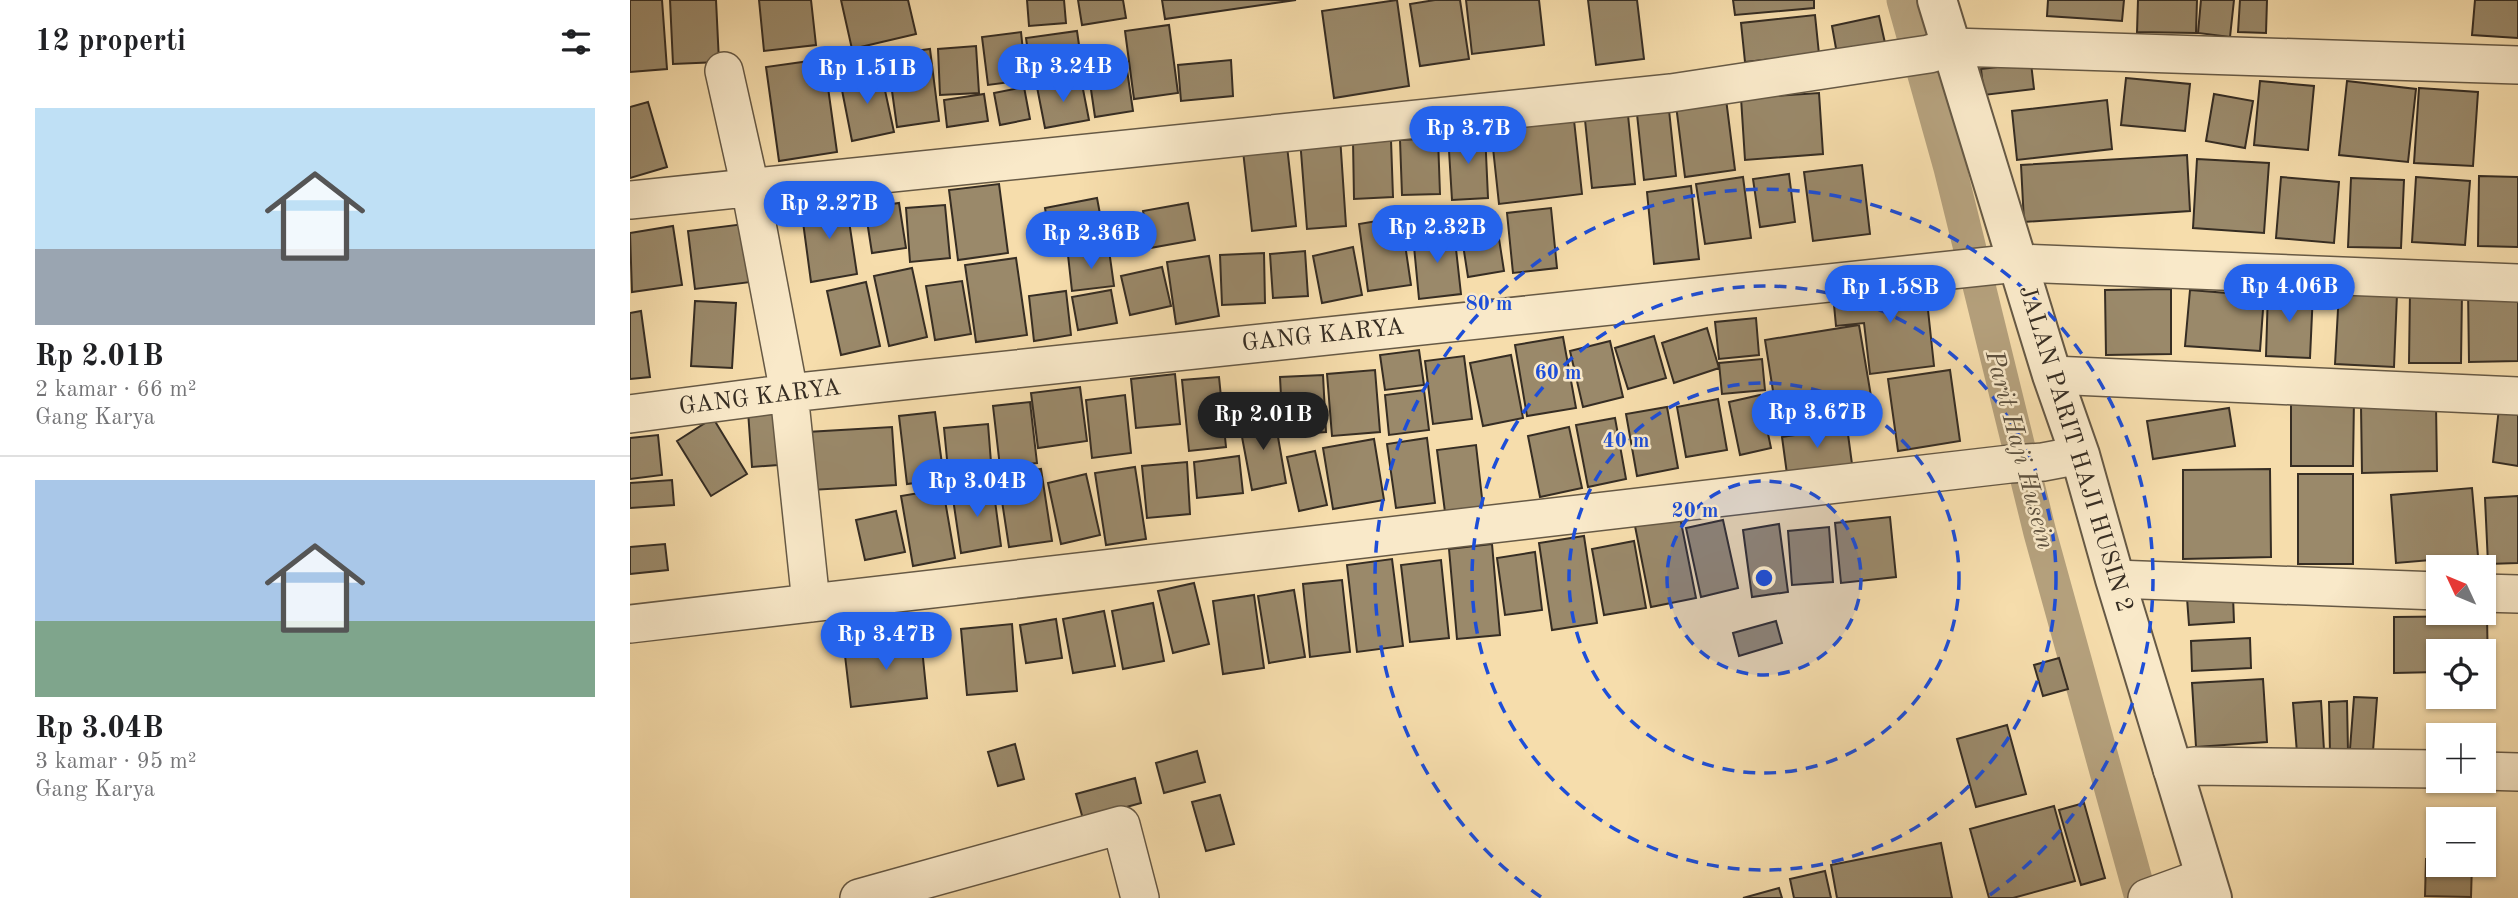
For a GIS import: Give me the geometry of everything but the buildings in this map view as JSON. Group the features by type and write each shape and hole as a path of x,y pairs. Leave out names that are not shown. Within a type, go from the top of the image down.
{"street":[{"name":"JALAN PARIT HAJI HUSIN 2","path":"1937,0 1940,50 1984,266 2052,375 2044,460 2115,579 2209,887"},
{"path":"630,200 1671,93 1940,50 2518,65"},
{"path":"724,71 750,187 789,393 811,603"},
{"name":"GANG KARYA","path":"630,414 789,393 1984,266 2518,283"},
{"path":"2052,375 2518,396"},
{"path":"630,624 2044,460"},
{"path":"2115,579 2426,591"},
{"path":"2496,593 2518,594"},
{"path":"2172,769 2194,766 2426,769"},
{"path":"2496,771 2518,772"},
{"path":"859,898 948,886 1121,825 1140,898"},
{"path":"2155,896 2209,887"}],"waterway":[{"name":"Parit Haji Husein","path":"1903,0 1950,168 2040,533 2141,898"}]}
